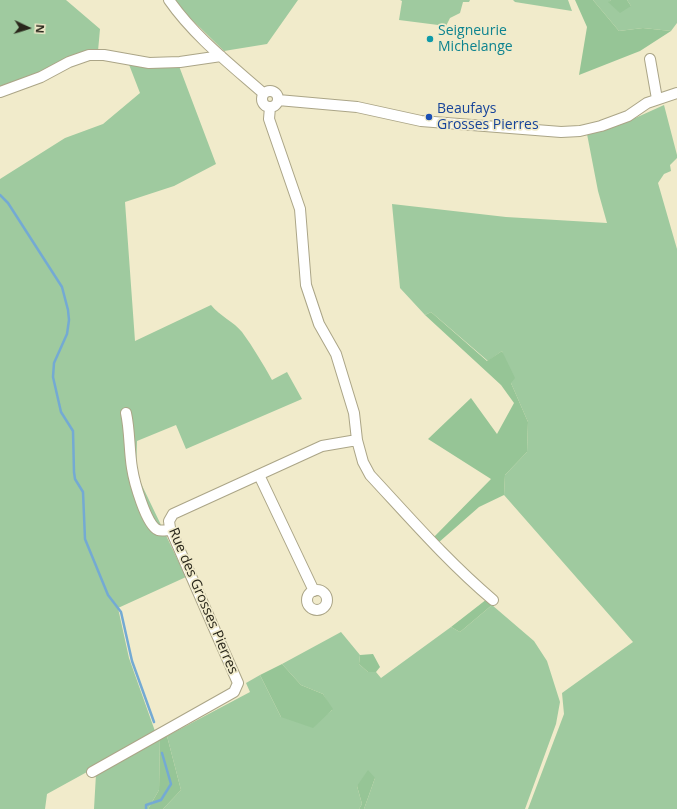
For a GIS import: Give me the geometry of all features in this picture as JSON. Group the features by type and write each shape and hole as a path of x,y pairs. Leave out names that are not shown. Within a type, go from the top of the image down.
{"street":[{"path":"169,0 180,16 221,56 264,93"},
{"path":"0,92 41,77 69,62 89,55 104,55 149,63 180,62 221,56"},
{"path":"650,59 658,99"},
{"path":"273,91 277,95 278,100 275,105 270,107 265,106 262,101 264,93 273,91"},
{"path":"278,100 357,107 421,121 561,132 580,131 601,126 628,116 642,105 677,93"},
{"path":"270,107 269,118 300,209 306,285 319,324 336,354 354,413 357,440 363,462 370,475 450,561 493,600"},
{"path":"126,413 130,431 132,468 145,510 150,523 158,530 171,530"},
{"name":"Rue des Grosses Pierres","path":"92,772 234,692 238,683 171,530 169,521 173,514 322,446 357,440"},
{"path":"259,475 314,591"}],"green space":[{"path":"0,0 66,0 100,29 98,51 83,52 42,71 0,87"},
{"path":"175,0 298,0 267,44 224,51 181,9"},
{"path":"400,0 470,0 469,2 463,2 460,13 450,18 446,26 399,20 402,1"},
{"path":"513,0 568,0 572,11 515,2"},
{"path":"575,0 593,0 619,31 643,28 671,31 640,51 579,75 587,27"},
{"path":"593,0 611,0 609,2 631,6 627,0 677,0 677,23 671,31 643,28 619,31"},
{"path":"611,0 627,0 631,6 620,13 608,2"},
{"path":"128,62 179,66 216,164 174,186 125,202 135,341 211,305 242,332 272,380 287,372 302,399 186,449 176,425 137,441 136,473 186,577 118,608 129,658 156,734 47,794 45,809 0,809 0,179 65,138 103,124 140,93"},
{"path":"664,105 677,155 677,158 670,165 671,171 664,174 658,183 677,249 677,809 528,809 564,714 562,693 633,642 504,495 505,475 527,452 528,422 511,383 502,351 488,361 431,312 425,315 400,288 392,204 506,217 607,223 598,191 587,134 622,124"},
{"path":"431,312 487,361 502,351 515,378 511,383 528,422 527,452 505,475 504,495 479,507 438,543 432,539 491,479 428,439 471,398 497,434 514,403 501,385 425,315"},
{"path":"487,599 492,605 460,632 451,627"},
{"path":"492,605 534,641 547,661 560,702 556,724 525,809 364,809 375,778 357,786 362,804 359,809 163,809 181,790 167,736 250,692 246,683 260,675 281,717 327,714 332,710 323,694 301,685 282,664 341,632 360,655 359,664 368,672 376,672 381,678 451,627 460,632"},
{"path":"373,654 380,667 376,672 368,672 359,664 360,655"},
{"path":"282,664 301,685 323,694 333,709 313,728 281,717 260,675"},
{"path":"167,736 181,790 163,809 148,809 159,790 160,738"},
{"path":"160,738 159,790 148,809 94,809 96,774"},
{"path":"368,770 375,778 364,809 359,809 362,804 357,786"}],"waterway":[{"path":"0,195 8,203 62,287 69,320 67,334 54,363 53,377 61,412 73,431 74,472 75,479 83,492 85,539 108,595 121,612 132,661 154,722"},
{"path":"146,809 146,805 161,800 171,784 162,753"}],"place":[{"name":"Seigneurie Michelange","path":"430,39"},
{"name":"Beaufays Grosses Pierres","path":"429,117"}]}
